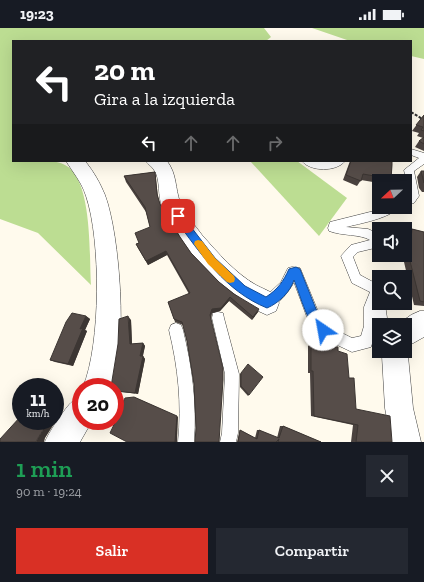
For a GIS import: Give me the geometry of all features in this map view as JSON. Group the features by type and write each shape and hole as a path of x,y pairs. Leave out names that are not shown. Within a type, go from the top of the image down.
{"street":[{"path":"76,162 89,180 96,198 107,265 108,312 106,349 100,378"},
{"path":"157,162 165,169 167,190 171,206 212,261 242,290 267,303"},
{"path":"412,330 420,324 424,324"},
{"path":"395,358 399,408 406,442"},
{"path":"60,442 72,427"}],"lane":[{"path":"412,152 424,156"},
{"path":"409,174 409,170 424,159"},
{"path":"309,162 315,165 325,166 337,162"},
{"path":"412,186 414,190 414,196 412,198"},
{"path":"371,287 356,279 347,256 355,248 375,244 378,240 375,236 369,234 337,230 333,228 334,225 378,214"},
{"path":"267,303 279,294 288,283 292,272 296,272 312,313 323,330 332,336 352,345 366,342 371,326 370,307 375,295 379,304 380,318"},
{"path":"218,318 232,374 230,433 228,442"},
{"path":"176,330 187,382 188,428 186,442"},
{"path":"387,358 396,379"}],"path":[{"path":"412,113 424,120"}],"green space":[{"path":"0,28 264,28 271,37 267,40 12,40 12,162 56,162 65,165 74,173 81,186 88,219 91,285 38,233 0,219"},
{"path":"312,28 424,28 424,59 412,56 412,40 347,40"},
{"path":"251,162 298,162 347,198 319,236"}],"building":[{"path":"424,115 424,131 421,130 423,127 416,125"},
{"path":"424,137 424,144 419,141"},
{"path":"351,162 392,162 391,174 372,174 372,176 363,174 361,181 346,175"},
{"path":"421,171 424,171 424,183"},
{"path":"155,172 157,194 160,204 191,253 219,282 234,294 259,309 253,317 230,297 221,308 212,309 210,315 223,368 219,442 195,442 196,428 194,384 187,341 182,322 174,319 168,302 190,293 166,251 146,261 136,244 139,243 135,233 150,227 145,207 124,176"},
{"path":"412,229 424,232 424,302 420,301 410,262 412,262"},
{"path":"72,313 86,316 80,329 83,328 68,364 50,360 66,322"},
{"path":"128,316 130,344 143,343 140,356 143,356 135,393 124,392 124,378 112,378 118,344 119,319"},
{"path":"311,344 338,347 338,351 347,354 349,378 354,378 356,409 390,416 392,442 356,442 358,425 314,416"},
{"path":"248,364 263,377 249,395 241,386 241,373"},
{"path":"134,397 177,416 175,442 127,442 110,433 111,430 124,430 125,398"},
{"path":"12,426 12,430 43,430 36,442 0,442 0,439"},
{"path":"283,426 321,442 278,442 279,439 276,442 238,442 240,430 257,439 259,430 279,438"}],"slow traffic":[{"path":"198,244 230,279"}],"route":[{"path":"178,216 212,261 242,290 267,303 279,294 288,283 292,272 296,272 312,313 323,330"}]}
